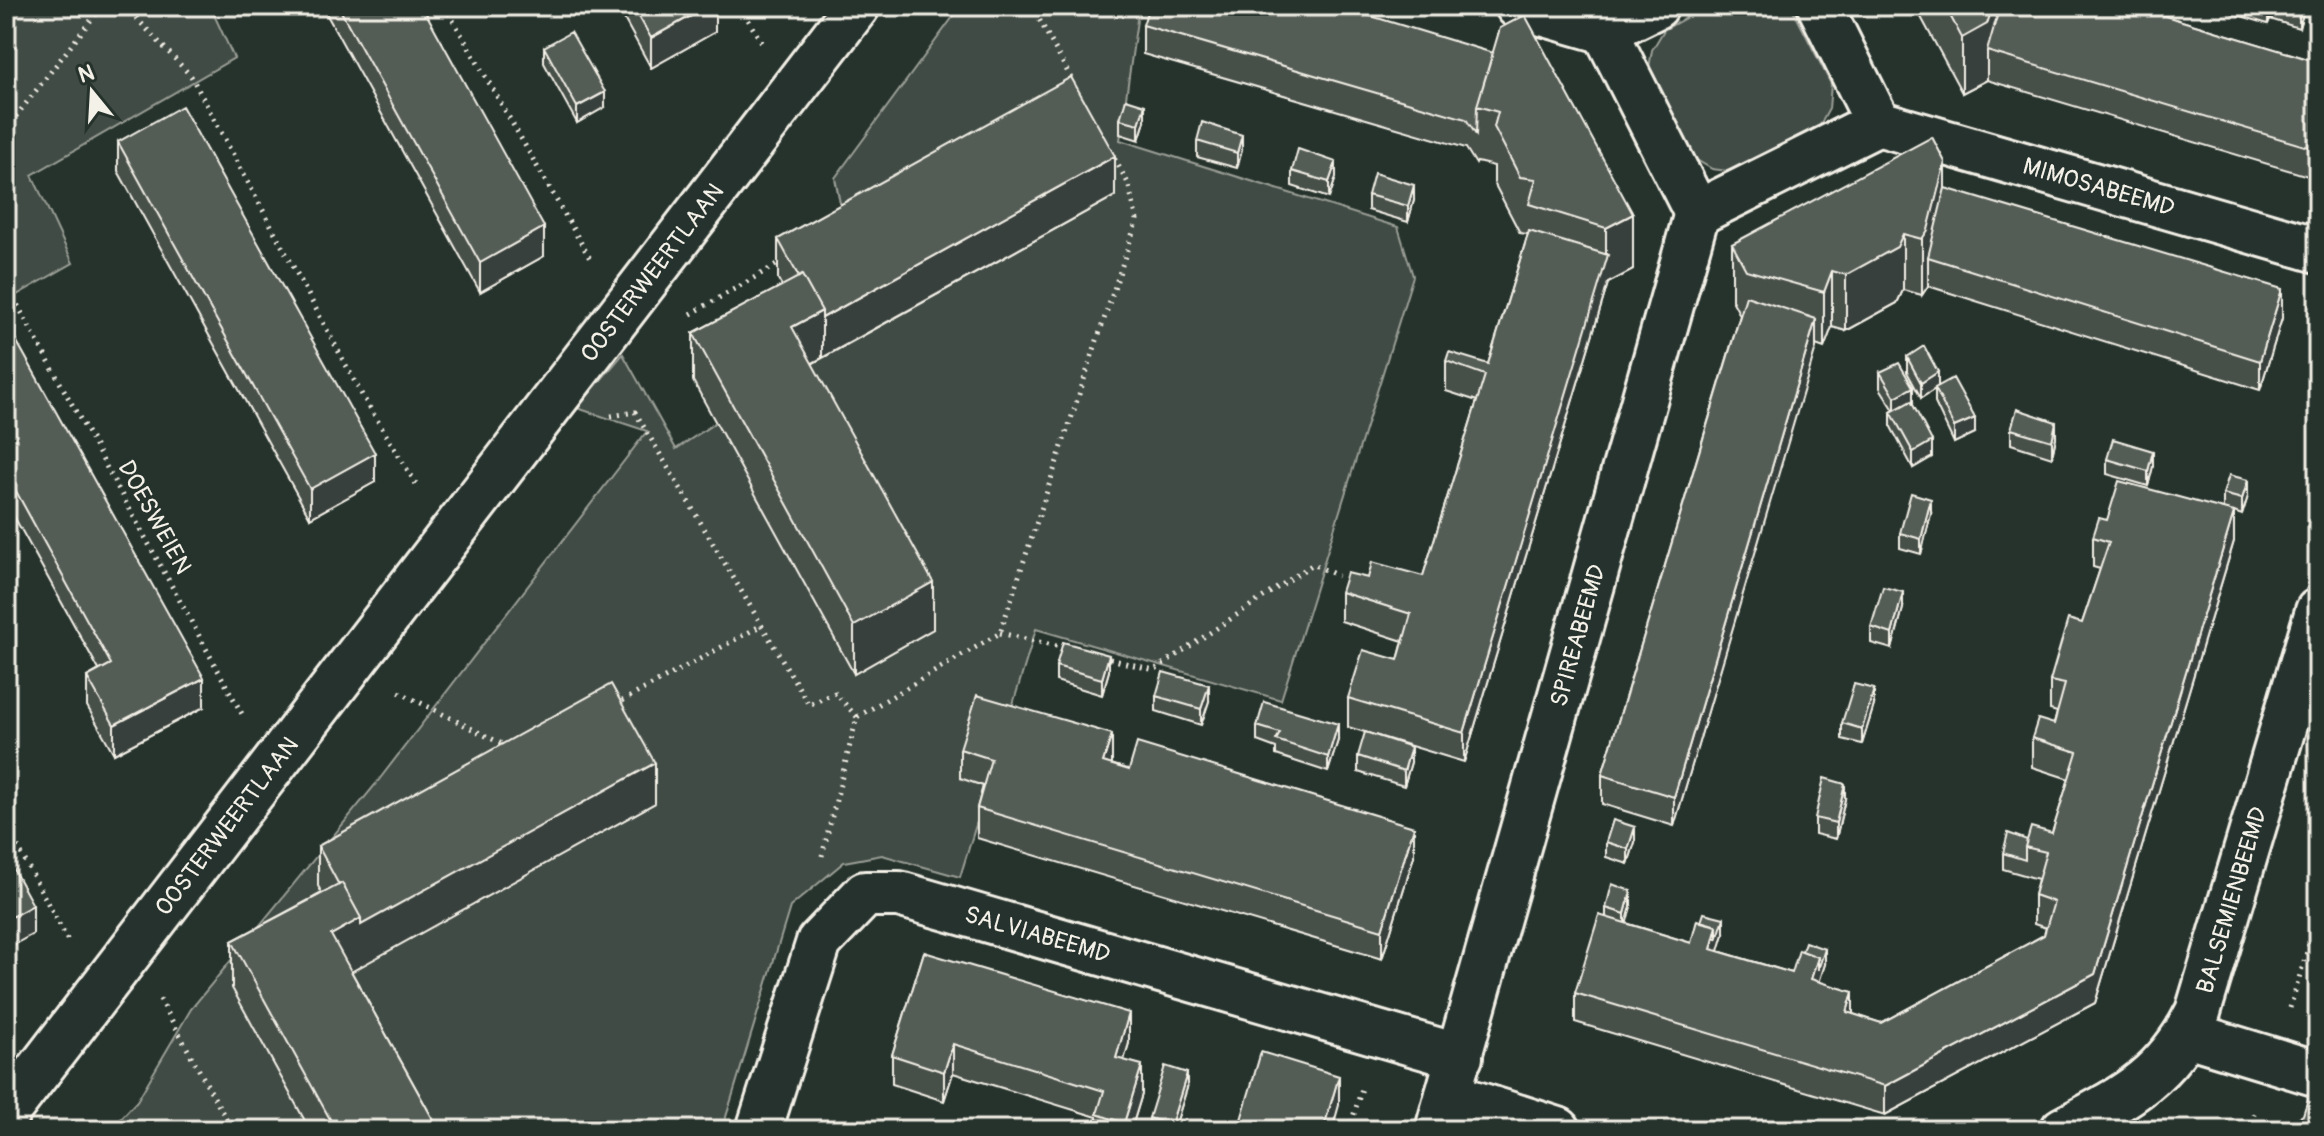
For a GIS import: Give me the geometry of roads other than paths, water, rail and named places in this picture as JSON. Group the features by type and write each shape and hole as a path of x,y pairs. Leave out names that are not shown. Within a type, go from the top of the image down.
{"street":[{"name":"OOSTERWEERTLAAN","path":"6,1113 857,6"},
{"path":"1518,6 1605,31 1656,6"},
{"path":"1605,31 1697,213 1878,123 1820,6"},
{"name":"MIMOSABEEMD","path":"1878,123 2318,250"},
{"name":"SPIREABEEMD","path":"1449,1094 1697,213"},
{"name":"BALSEMIENBEEMD","path":"2063,1130 2145,1084 2187,1034 2208,988 2318,611"},
{"name":"SALVIABEEMD","path":"759,1130 819,942 865,894 899,894 1449,1094 1558,1130"},
{"path":"2187,1034 2318,1074"}]}
